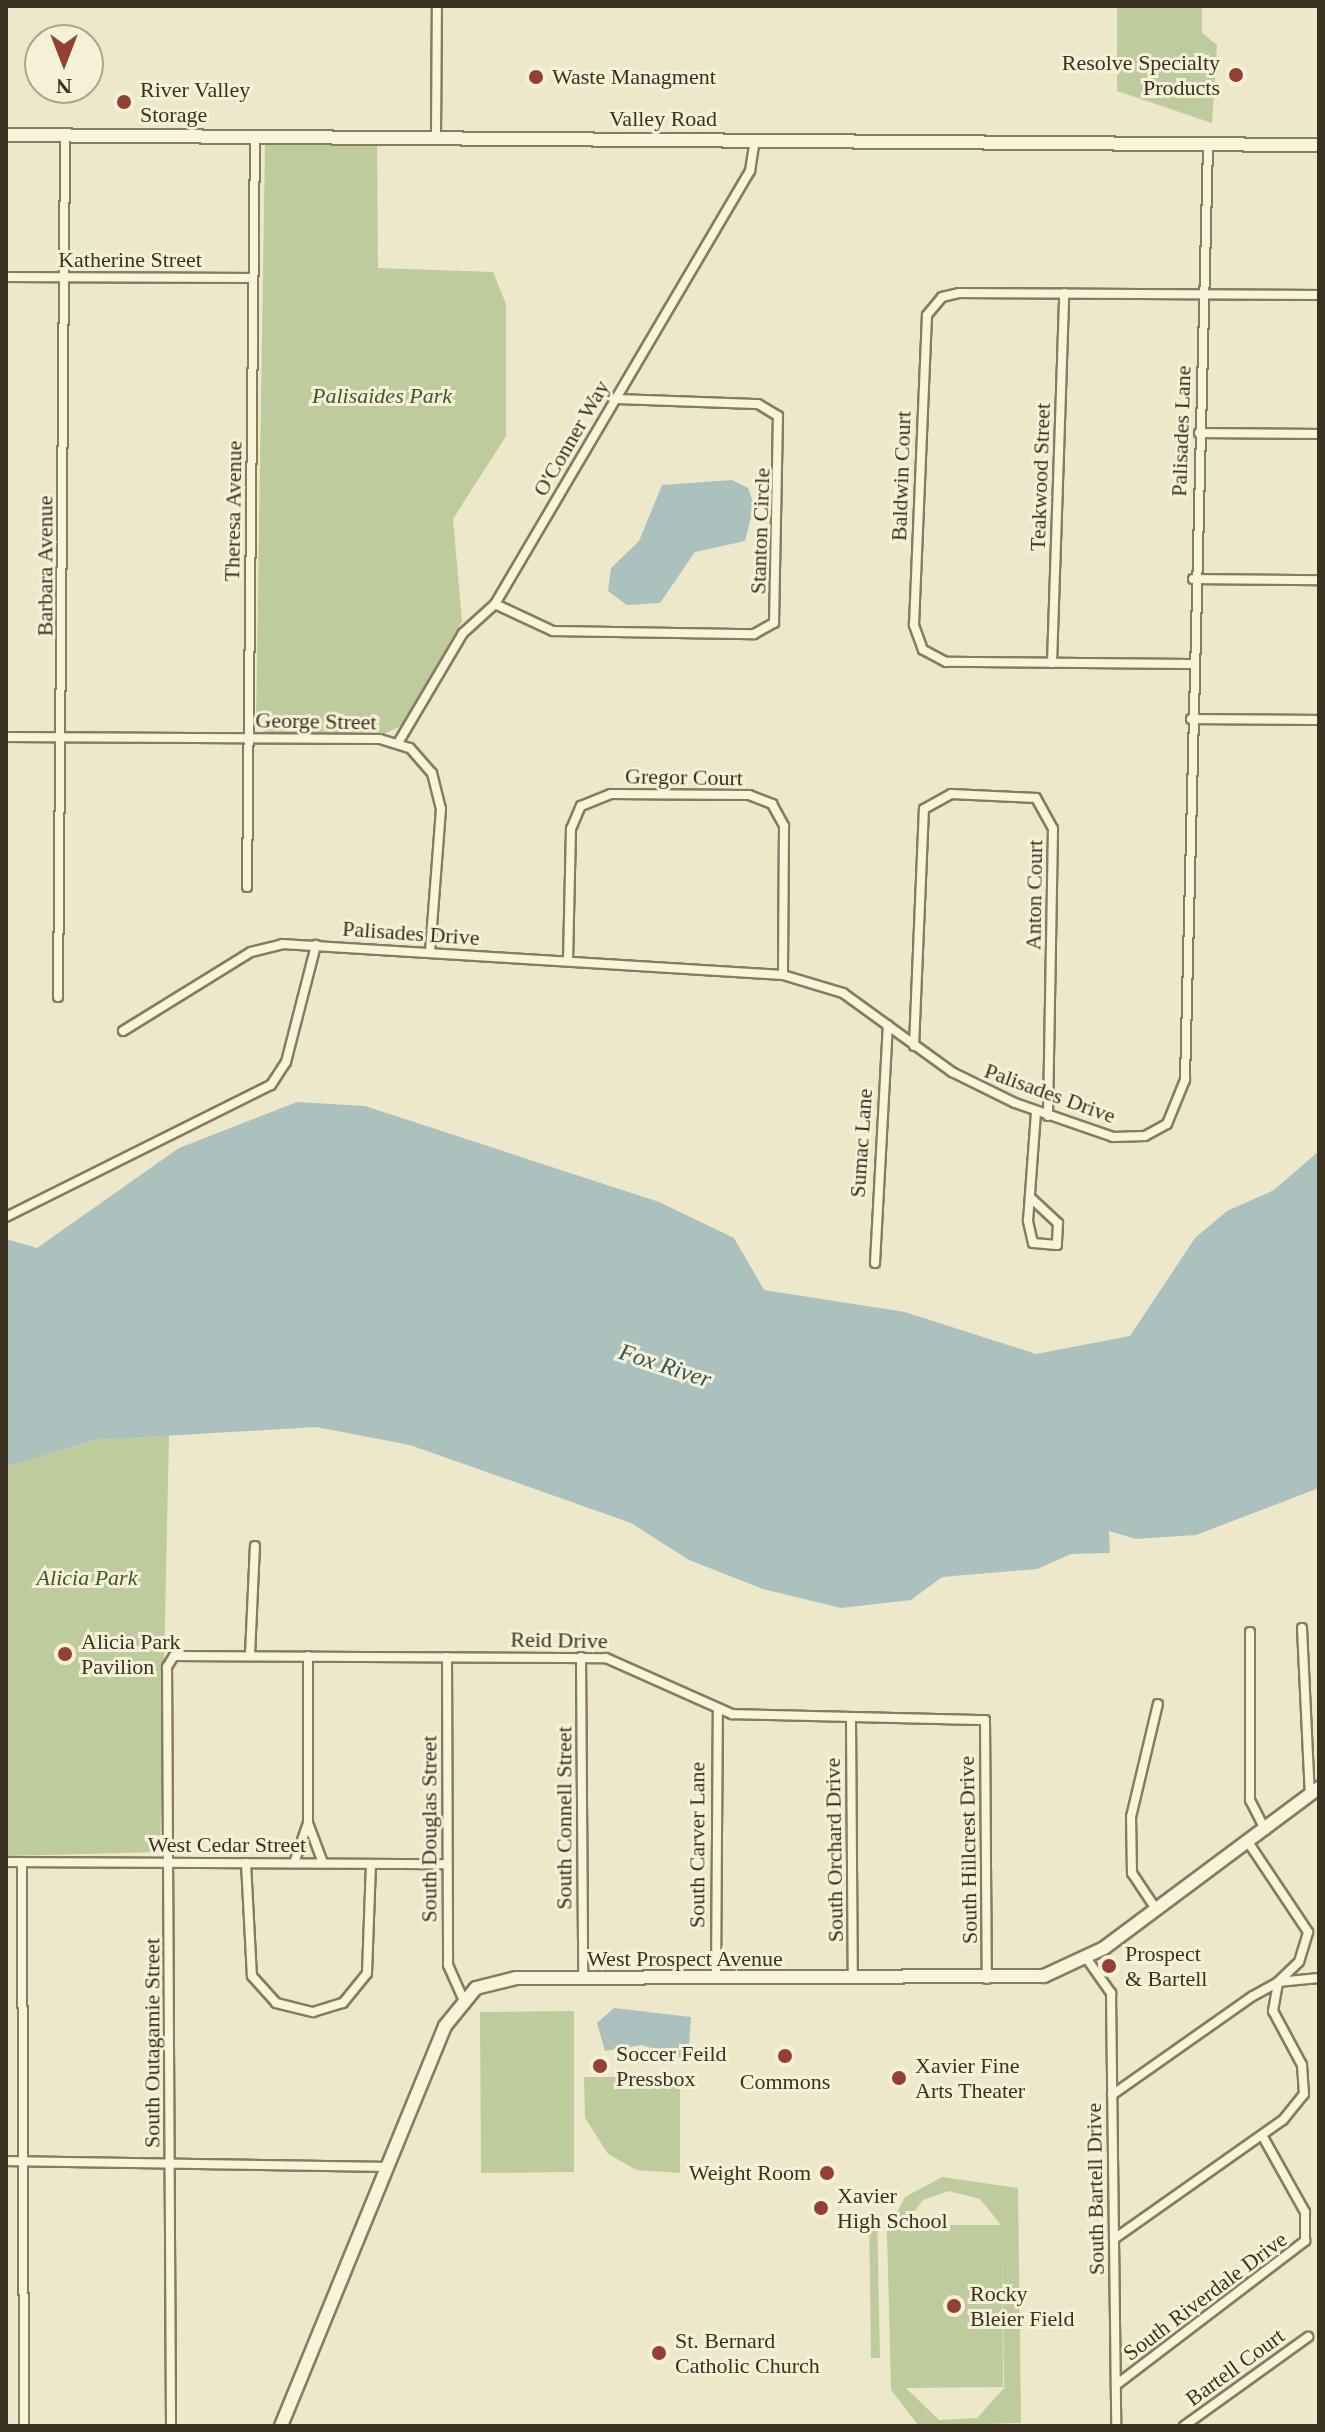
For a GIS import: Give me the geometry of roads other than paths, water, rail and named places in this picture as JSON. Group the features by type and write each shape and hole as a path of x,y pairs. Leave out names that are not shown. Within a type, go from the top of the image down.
{"main road":[{"name":"Valley Road","path":"6,135 1319,145"},
{"name":"West Prospect Avenue","path":"463,1998 501,1979 987,1980 1044,1976 1087,1959 1315,1792"},
{"path":"281,2426 387,2167 463,1998"}],"street":[{"path":"436,137 437,6"},
{"name":"Barbara Avenue","path":"58,997 65,135"},
{"name":"Theresa Avenue","path":"247,887 255,136"},
{"name":"O'Conner Way","path":"398,743 463,633 495,604 750,171 755,139"},
{"name":"Palisades Lane","path":"1191,719 1208,144"},
{"name":"Katherine Street","path":"6,277 253,278"},
{"name":"Teakwood Street","path":"1052,663 1064,293"},
{"name":"Baldwin Court","path":"1191,664 938,660 917,640 915,609 929,310 949,294 1319,295"},
{"name":"Stanton Circle","path":"495,604 553,631 754,634 774,623 778,416 758,404 614,399"},
{"path":"1199,433 1319,434"},
{"path":"1193,579 1319,580"},
{"path":"1191,719 1319,720"},
{"name":"Palisades Drive","path":"123,1031 258,949 316,945 783,975 832,987 914,1046 983,1089 1048,1116 1113,1137 1145,1136 1167,1124 1184,1094 1191,719"},
{"name":"George Street","path":"6,737 398,743 427,764 439,794 430,952"},
{"name":"Gregor Court","path":"568,961 571,829 581,806 611,794 749,795 772,804 784,826 783,975"},
{"name":"Anton Court","path":"914,1046 924,809 945,794 1036,798 1053,829 1048,1116"},
{"name":"Palisades Drive","path":"6,1217 271,1085 286,1062 316,945"},
{"name":"Sumac Lane","path":"875,1263 888,1025"},
{"path":"1031,1198 1058,1223 1057,1245 1033,1243 1031,1198 1036,1111"},
{"path":"250,1655 255,1546"},
{"path":"1302,1628 1315,1792"},
{"path":"1250,1632 1250,1800 1265,1830"},
{"name":"Reid Drive","path":"169,1661 250,1655 581,1657 623,1661 718,1712 851,1721 985,1720"},
{"path":"294,1863 308,1823 308,1656"},
{"name":"South Douglas Street","path":"447,1657 448,1965 463,1998"},
{"name":"South Connell Street","path":"581,1657 583,1978"},
{"name":"South Outagamie Street","path":"169,1661 171,2426"},
{"path":"1156,1909 1132,1873 1131,1817 1158,1704"},
{"name":"South Carver Lane","path":"716,1979 718,1712"},
{"name":"South Hillcrest Drive","path":"985,1720 987,1980"},
{"name":"South Orchard Drive","path":"851,1721 853,1980"},
{"path":"308,1823 323,1863"},
{"path":"1112,2095 1278,1982 1299,1962 1308,1932 1248,1842"},
{"name":"West Cedar Street","path":"6,1862 447,1864"},
{"path":"22,1862 24,2426"},
{"path":"246,1863 252,1976 276,2003 313,2012 343,2003 367,1973 371,1864"},
{"name":"South Bartell Drive","path":"1087,1959 1111,1993 1116,2426"},
{"path":"1278,1982 1319,1978"},
{"path":"1114,2239 1262,2135 1295,2108 1306,2085 1274,2021 1278,1982"},
{"name":"South Riverdale Drive","path":"1116,2385 1305,2241 1305,2212 1262,2135"},
{"path":"6,2161 387,2167"},
{"name":"Bartell Court","path":"1184,2426 1308,2337"}],"water":[{"path":"732,480 748,488 754,505 745,541 695,552 660,603 627,605 608,591 611,568 639,541 662,485"},
{"name":"Fox River","path":"297,1102 365,1106 659,1202 734,1238 764,1290 905,1312 1036,1354 1130,1336 1195,1238 1227,1211 1274,1190 1319,1151 1319,1488 1196,1535 1136,1539 1109,1531 1110,1553 1071,1554 1037,1569 942,1577 911,1600 841,1608 763,1589 689,1560 631,1523 410,1445 316,1427 95,1440 6,1467 6,1239 37,1248 179,1148"},
{"path":"614,2008 691,2017 688,2060 642,2045 605,2051 597,2023"}],"place":[{"name":"Resolve Specialty Products","path":"1236,75"},
{"name":"Waste Managment","path":"536,77"},
{"name":"River Valley Storage","path":"124,102"},
{"name":"Alicia Park Pavilion","path":"65,1654"},
{"name":"Prospect & Bartell","path":"1109,1966"},
{"name":"Commons","path":"785,2056"},
{"name":"Soccer Feild Pressbox","path":"600,2066"},
{"name":"Xavier Fine Arts Theater","path":"899,2078"},
{"name":"Weight Room","path":"827,2173"},
{"name":"Xavier High School","path":"821,2208"},
{"name":"Rocky Bleier Field","path":"954,2306"},
{"name":"St. Bernard Catholic Church","path":"659,2353"}],"park label":[{"name":"Palisaides Park","path":"382,396"},
{"name":"Alicia Park","path":"87,1578"}]}
